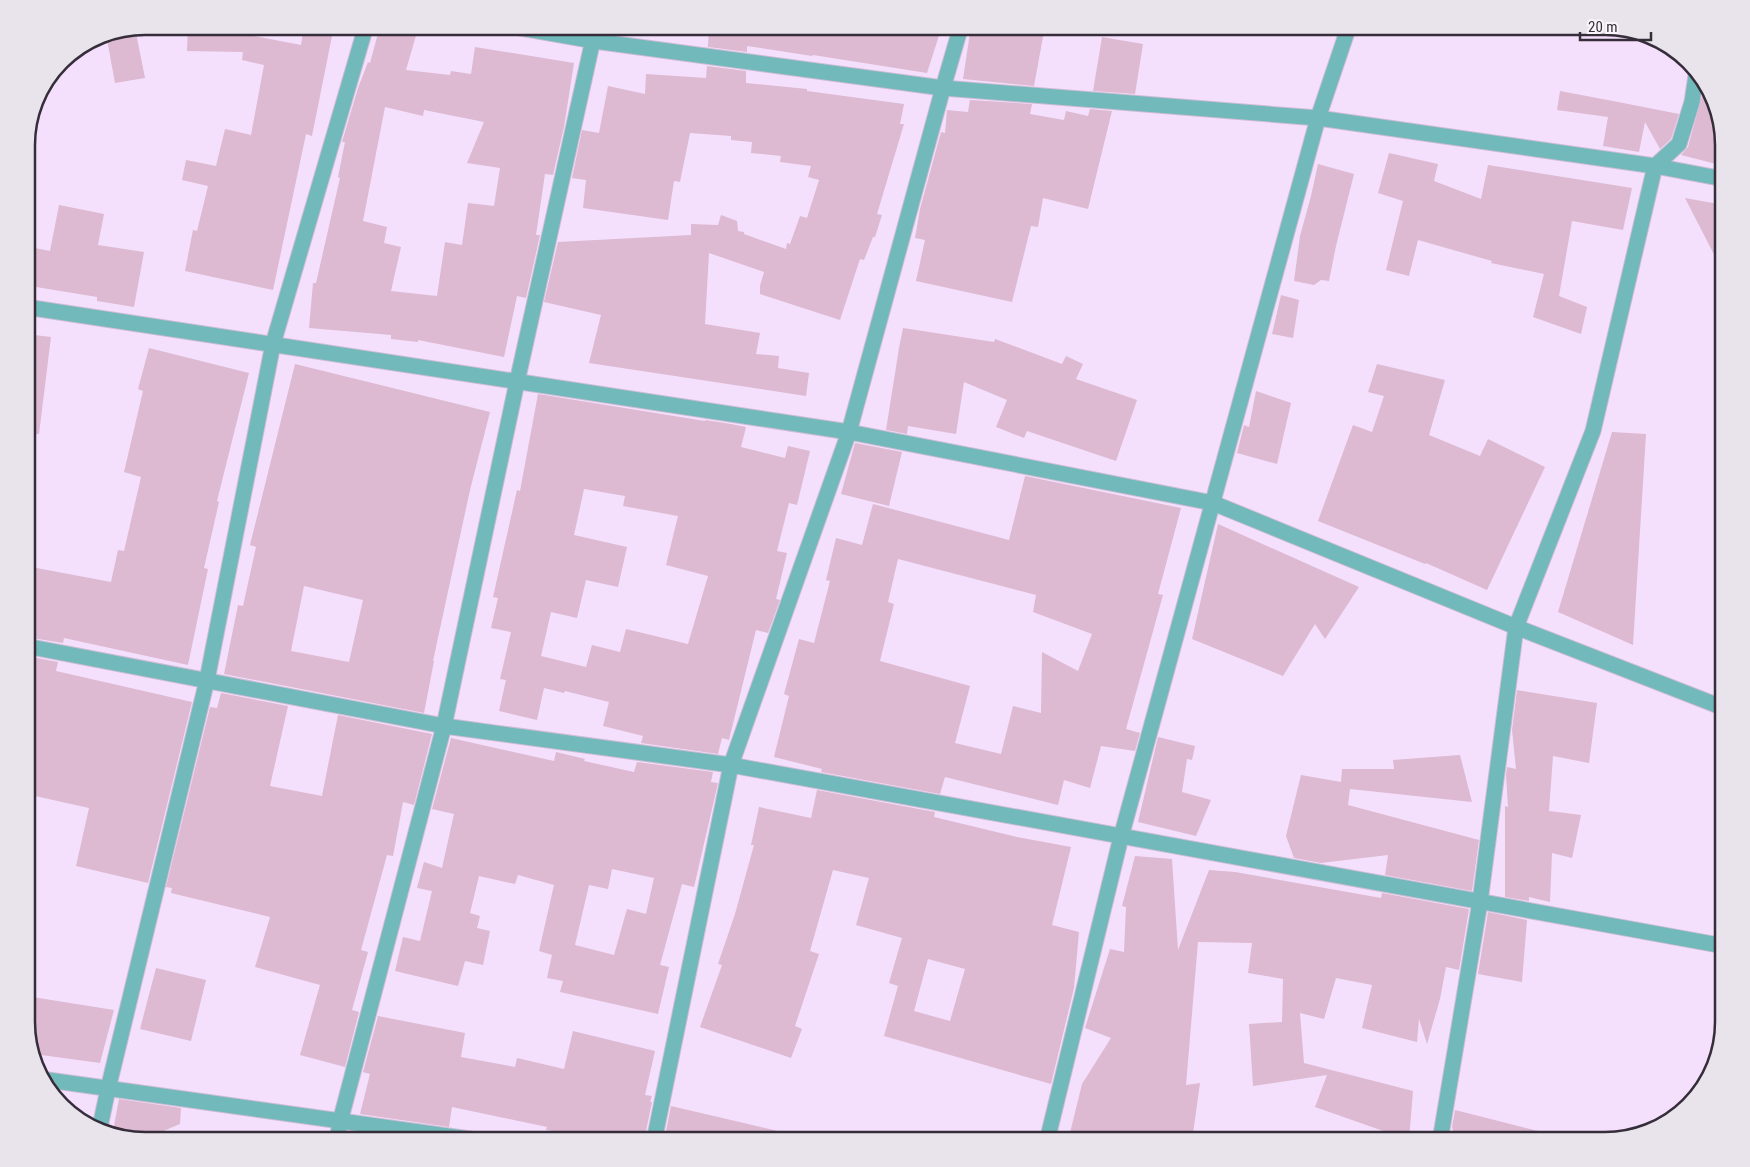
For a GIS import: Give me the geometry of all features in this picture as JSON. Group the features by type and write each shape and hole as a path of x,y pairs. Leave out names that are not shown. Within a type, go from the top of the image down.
{"street":[{"path":"101,1123 206,680 273,344 363,35"},
{"path":"338,1132 444,726 517,382 595,35"},
{"path":"608,35 942,88 1318,118 1655,166 1715,178"},
{"path":"656,1132 731,766 849,432 942,88 958,35"},
{"path":"1049,1132 1121,836 1318,118 1346,35"},
{"path":"1442,1132 1480,902 1516,627 1593,431 1655,166 1679,144 1692,102 1695,81"},
{"path":"35,308 849,432 1213,503 1516,627 1715,704"},
{"path":"35,648 444,726 731,766 1715,944"},
{"path":"52,1081 416,1132"}],"building":[{"path":"188,35 254,35 301,45 303,35 332,35 312,136 306,134 273,290 185,271 193,230 197,231 208,186 182,180 186,160 216,166 225,129 251,135 264,65 242,60 243,52 187,51"},
{"path":"378,35 416,35 406,70 450,75 451,71 471,74 475,47 574,63 564,127 553,175 545,174 536,235 540,235 526,298 517,296 504,357 418,340 418,342 391,339 391,335 309,328 313,283 316,283 340,178 338,177 345,142 342,142 368,62 370,63","holes":["385,107 423,116 424,110 484,122 467,163 500,168 494,206 468,203 462,245 445,242 437,296 391,291 401,247 384,243 387,227 363,221"]},
{"path":"709,35 939,35 927,73 747,46 747,52 708,47"},
{"path":"970,35 1043,35 1034,86 963,79"},
{"path":"137,36 145,78 115,83 107,42"},
{"path":"1102,37 1143,44 1135,94 1093,91"},
{"path":"707,66 746,71 746,83 807,89 807,91 904,104 900,124 904,124 877,214 882,215 875,237 873,237 864,260 860,259 840,320 760,294 764,272 709,253 705,324 760,333 756,354 779,356 778,368 809,373 806,396 589,363 601,315 544,302 558,242 691,235 691,224 718,225 721,215 737,221 738,231 744,232 744,234 786,249 787,243 790,244 800,216 807,218 819,180 808,177 811,166 780,162 781,156 751,153 752,142 731,140 731,136 690,133 680,182 674,181 668,220 583,208 586,180 572,178 582,130 599,133 608,86 645,94 646,74 706,78"},
{"path":"1560,91 1679,114 1671,139 1660,149 1645,122 1639,152 1603,146 1608,117 1557,110"},
{"path":"1703,94 1713,123 1715,164 1681,155 1688,147"},
{"path":"970,100 1032,104 1030,114 1064,120 1066,111 1088,116 1090,109 1112,111 1088,209 1043,198 1038,227 1031,226 1012,302 916,281 925,240 915,238 920,209 941,132 945,133 947,110 968,112"},
{"path":"1389,153 1438,164 1434,181 1481,199 1488,165 1632,188 1623,230 1572,221 1559,296 1587,307 1581,334 1533,317 1544,274 1491,263 1492,261 1418,240 1409,276 1386,270 1403,201 1378,193"},
{"path":"1318,164 1354,174 1329,281 1321,280 1314,285 1294,281 1300,236"},
{"path":"1685,198 1715,203 1715,256"},
{"path":"59,205 104,214 98,245 144,252 134,307 97,301 97,297 35,287 35,248 50,251"},
{"path":"1281,295 1299,300 1293,338 1272,334"},
{"path":"903,328 994,342 995,339 1062,364 1066,356 1083,364 1076,379 1137,400 1116,461 1027,431 1024,438 996,427 1007,400 964,382 956,434 908,426 907,434 886,430"},
{"path":"35,335 51,337 39,434 35,434"},
{"path":"149,348 249,373 217,501 219,502 204,568 208,569 188,665 64,638 63,643 35,638 35,568 111,582 118,550 124,551 141,477 124,472 143,391 138,389"},
{"path":"295,364 490,412 470,490 433,661 424,713 224,674 238,605 243,606 256,547 250,545","holes":["304,586 363,600 349,662 291,651"]},
{"path":"1377,364 1445,380 1429,435 1480,456 1488,439 1545,467 1487,590 1426,563 1318,521 1353,425 1372,432 1384,396 1368,392"},
{"path":"1256,391 1291,403 1277,464 1237,453 1244,425 1249,427"},
{"path":"538,394 746,427 741,447 785,458 788,446 810,451 797,505 789,503 777,551 787,553 776,599 780,600 768,633 756,630 729,740 722,738 718,754 641,743 643,736 603,726 609,702 565,691 564,693 544,688 537,720 499,711 506,680 500,679 511,632 491,628 498,598 493,597 517,490 520,491","holes":["584,489 625,496 623,506 678,516 666,565 708,576 688,644 626,629 620,652 592,645 586,667 541,656 551,612 577,618 586,580 618,587 627,547 574,535"]},
{"path":"1612,432 1646,434 1633,645 1558,612"},
{"path":"855,443 902,452 889,506 841,494"},
{"path":"1025,476 1181,508 1158,594 1163,595 1126,729 1140,733 1135,751 1101,746 1090,788 1064,780 1058,805 945,777 940,794 821,772 822,769 774,757 789,696 784,694 799,639 814,643 830,581 826,580 836,538 862,545 873,504 1009,540","holes":["898,559 1036,595 1033,612 1092,634 1078,671 1042,652 1041,713 1013,706 1001,754 955,743 970,686 880,661 894,604 888,602"]},
{"path":"1218,524 1359,587 1325,639 1315,624 1283,676 1192,639"},
{"path":"35,658 58,662 56,671 192,702 148,883 76,866 89,808 35,796"},
{"path":"1517,690 1597,703 1589,763 1553,756 1549,811 1581,815 1572,858 1552,853 1550,902 1529,897 1529,901 1505,897 1505,806 1508,807 1506,775 1507,767 1516,769 1512,730"},
{"path":"221,693 288,706 270,786 322,796 338,715 432,734 414,805 403,802 393,856 387,855 361,950 368,952 352,1010 359,1012 345,1067 300,1055 320,985 255,967 270,917 171,893 172,888 166,887 210,707 217,708"},
{"path":"1158,737 1195,746 1192,760 1187,759 1182,792 1211,800 1196,836 1138,822"},
{"path":"451,738 554,761 556,752 585,759 584,761 634,772 637,762 713,772 711,782 718,783 694,887 682,884 660,965 669,967 658,1014 560,992 563,981 547,978 552,955 539,951 554,885 518,875 515,884 479,876 470,913 480,916 477,928 490,931 483,965 465,961 458,986 395,971 403,937 420,941 432,891 417,888 424,862 442,868 454,814 432,809","holes":["612,869 654,878 646,914 627,909 614,955 575,945 589,885 608,889"]},
{"path":"1460,755 1472,802 1350,789 1348,805 1479,840 1472,891 1385,875 1388,855 1321,863 1294,858 1286,836 1301,775 1341,782 1342,769 1394,769 1393,760"},
{"path":"817,790 935,812 934,817 1017,837 1071,847 1052,925 1079,932 1074,988 1051,1084 884,1036 898,986 889,983 902,938 856,925 869,878 833,870 810,951 819,954 795,1026 802,1029 791,1058 700,1027 722,965 718,964 735,914 754,845 751,845 759,807 811,818","holes":["928,959 965,969 950,1021 914,1011"]},
{"path":"1135,856 1172,859 1178,950 1209,870 1235,872 1381,898 1382,893 1469,909 1459,970 1446,967 1440,999 1427,1044 1419,1019 1417,1042 1362,1028 1372,985 1336,978 1324,1019 1300,1013 1304,1063 1413,1091 1410,1132 1386,1132 1315,1107 1327,1075 1253,1086 1249,1024 1282,1022 1283,979 1248,973 1252,943 1198,942 1186,1085 1200,1083 1193,1132 1070,1132 1082,1084 1111,1038 1085,1028 1110,949 1124,952 1126,907 1122,906"},
{"path":"1488,912 1527,920 1522,982 1478,974"},
{"path":"156,968 206,980 191,1041 140,1029"},
{"path":"35,997 114,1010 100,1063 40,1055 35,1029"},
{"path":"378,1016 465,1033 461,1057 515,1067 517,1058 564,1069 573,1031 655,1051 645,1095 652,1096 650,1102 652,1102 646,1131 644,1132 559,1132 546,1130 547,1127 452,1107 449,1127 360,1114 370,1074 363,1072"},
{"path":"119,1099 181,1108 180,1124 161,1132 138,1132 114,1127"},
{"path":"671,1106 782,1132 666,1132"},
{"path":"1455,1110 1542,1132 1453,1132 1452,1127"}]}
